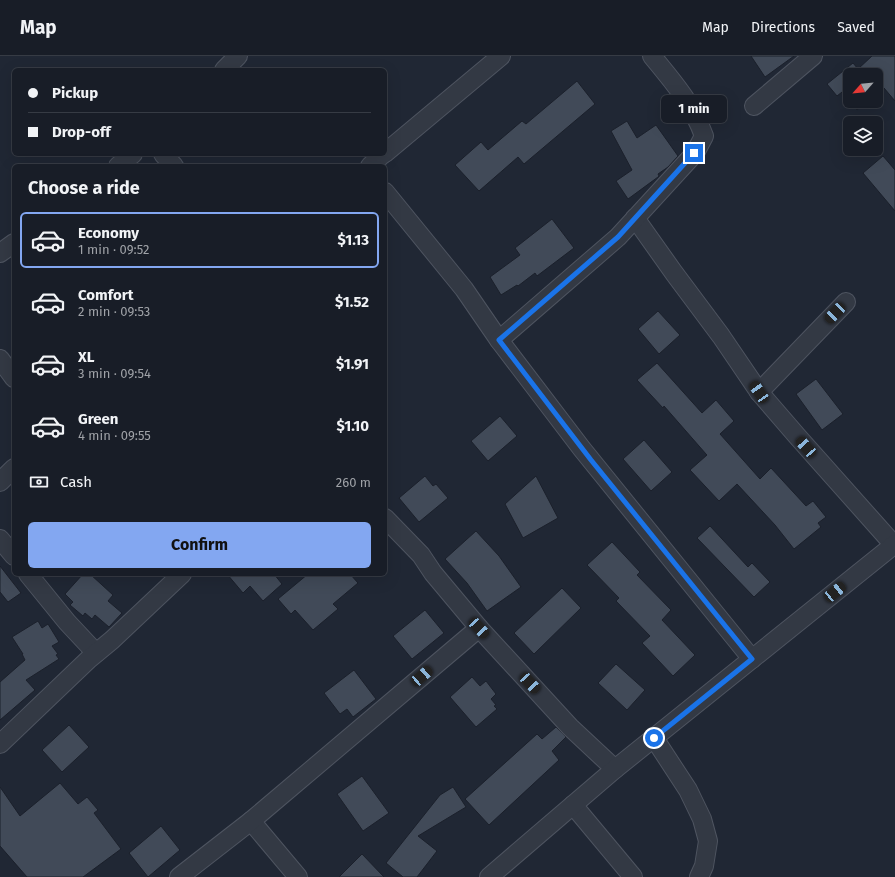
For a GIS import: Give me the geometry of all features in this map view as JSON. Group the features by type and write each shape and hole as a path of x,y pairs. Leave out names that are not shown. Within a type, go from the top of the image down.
{"street":[{"path":"226,68 238,56"},
{"path":"387,150 500,56"},
{"path":"499,340 618,237 694,153 704,136 699,122 684,94 652,56"},
{"path":"754,106 813,56"},
{"path":"120,164 130,156"},
{"path":"165,156 172,164"},
{"path":"372,164 381,156"},
{"path":"387,194 464,289 499,340 592,461 752,659"},
{"path":"489,877 615,769 894,544 759,392 721,336 635,218"},
{"path":"0,253 12,244"},
{"path":"759,392 846,302"},
{"path":"0,359 12,375"},
{"path":"0,482 12,470"},
{"path":"387,520 421,555 433,573 479,628 570,727 615,769"},
{"path":"0,539 12,554"},
{"path":"30,576 67,622 96,653"},
{"path":"0,744 180,576"},
{"path":"179,877 251,821 479,628"},
{"path":"654,738 688,790 702,819 708,841 704,866 699,877"},
{"path":"573,805 633,877"},
{"path":"251,821 298,877"}],"building":[{"path":"751,56 794,56 765,77"},
{"path":"872,56 895,56 895,101 884,88 883,89 883,68 859,68"},
{"path":"853,63 857,68 847,68"},
{"path":"843,71 843,93 842,92 837,96 827,84"},
{"path":"577,81 595,104 524,164 518,157 479,191 455,165 481,142 488,150 522,121 526,124"},
{"path":"627,121 637,138 656,125 678,156 668,167 658,174 658,177 628,199 616,181 632,170 611,131"},
{"path":"883,156 895,170 895,211 863,173"},
{"path":"552,219 574,248 537,276 535,273 518,286 517,285 501,295 490,277 520,255 515,248"},
{"path":"658,311 680,335 659,354 638,329"},
{"path":"657,363 702,413 716,400 734,421 720,434 760,479 771,468 806,506 813,501 826,517 818,523 821,527 794,549 775,525 737,484 719,501 690,470 707,455 664,406 663,408 637,380"},
{"path":"816,379 843,414 822,430 796,394"},
{"path":"500,416 517,436 488,461 471,441"},
{"path":"644,440 672,472 651,491 623,459"},
{"path":"425,476 433,486 436,484 448,498 419,522 399,498"},
{"path":"536,476 558,518 523,538 505,504"},
{"path":"710,526 748,567 752,563 770,582 754,597 697,538"},
{"path":"476,531 499,556 521,587 487,611 467,583 445,559"},
{"path":"612,542 640,572 637,575 671,610 662,620 695,655 673,676 642,643 650,636 616,601 619,598 587,565"},
{"path":"0,566 21,593 8,602 0,592"},
{"path":"81,576 92,576 113,595 108,601 122,613 109,627 95,615 92,619 85,613 83,616 70,605 73,602 65,594"},
{"path":"229,576 276,576 282,584 263,601 250,586 243,593"},
{"path":"306,576 352,576 358,583 333,604 338,609 313,630 295,610 291,614 278,599"},
{"path":"562,588 581,608 534,654 514,633"},
{"path":"425,610 444,633 412,659 393,636"},
{"path":"38,621 42,628 48,624 59,642 52,646 58,654 56,655 59,659 26,680 35,690 0,720 0,682 25,660 23,654 12,637"},
{"path":"616,664 645,690 627,710 598,683"},
{"path":"354,670 376,699 353,717 347,709 340,714 324,693"},
{"path":"472,677 480,686 486,681 496,694 491,699 496,705 494,706 497,709 476,727 450,697"},
{"path":"69,725 89,747 62,772 42,750"},
{"path":"556,727 566,737 552,751 559,760 489,825 465,799 537,734 542,739"},
{"path":"362,776 389,813 363,831 337,794"},
{"path":"60,783 78,804 87,797 98,810 94,813 121,849 83,877 27,877 0,846 0,787 20,816"},
{"path":"453,787 466,807 418,836 437,851 417,877 403,877 386,863 440,795"},
{"path":"161,826 180,850 148,877 129,853"},
{"path":"362,854 384,877 339,877"}],"route":[{"path":"654,738 752,659 591,460 499,340 618,237 694,153"}]}
